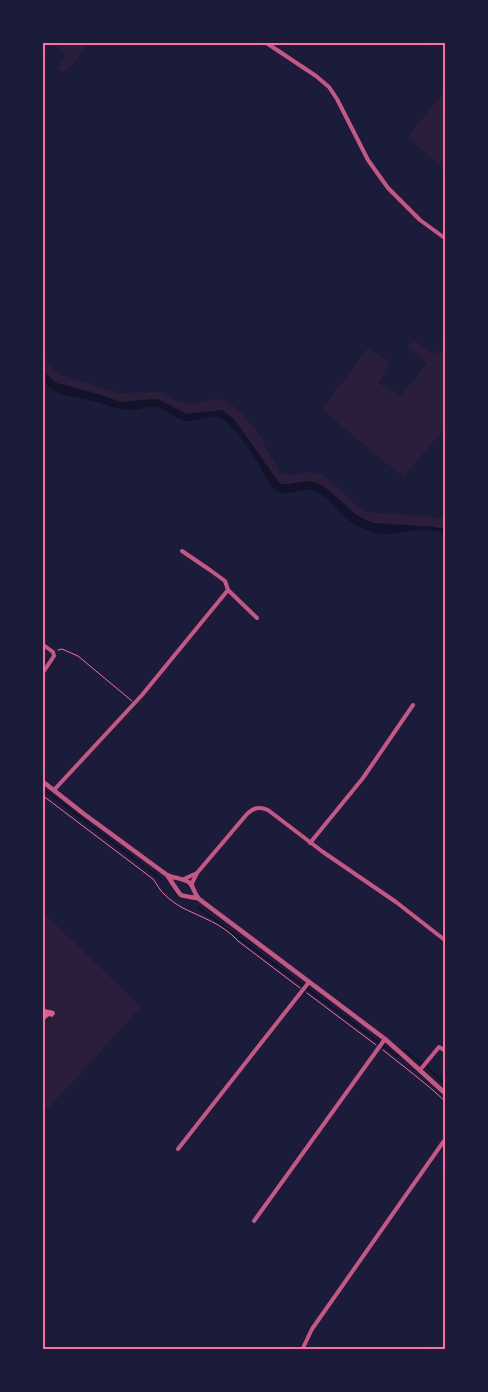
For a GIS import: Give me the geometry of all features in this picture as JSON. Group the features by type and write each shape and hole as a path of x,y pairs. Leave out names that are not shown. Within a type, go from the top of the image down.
{"street":[{"path":"265,42 316,76 329,87 368,160 388,188 420,220 446,239"},
{"path":"182,550 225,582 228,590 257,618"},
{"path":"54,790 135,703 228,590"},
{"path":"42,644 53,652 54,656 42,674"},
{"path":"310,843 363,778 413,705"},
{"path":"42,781 167,875 176,887 177,892 198,899 384,1040 446,1094"},
{"path":"186,895 189,894 197,873 247,814 261,807 268,810 350,872 396,902 446,941"},
{"path":"176,887 177,883 197,873"},
{"path":"167,875 187,880 198,899"},
{"path":"178,1148 308,983"},
{"path":"254,1221 384,1040"},
{"path":"420,1070 439,1047 446,1051"},
{"path":"302,1350 312,1329 446,1138"}],"path":[{"path":"53,652 62,649 78,656 135,703"},
{"path":"42,795 153,879 164,895 180,906 210,919 231,933 238,941 380,1047 422,1082 430,1086 446,1102"}],"shaded area":[{"path":"54,43 88,43 69,69 63,72 57,68 66,57"},
{"path":"445,90 445,170 408,137"},
{"path":"413,341 434,354 440,350 445,353 445,428 404,476 322,409 368,348 390,363 378,383 401,396 427,363 407,347"},
{"path":"42,353 49,365 59,374 119,393 159,392 177,401 181,400 190,404 217,399 222,400 231,404 248,420 264,443 280,473 292,475 306,472 323,475 356,505 368,512 445,518 445,529 373,523 356,515 319,484 308,481 280,484 222,410 187,414 157,399 120,402 56,383 46,374 43,368"},
{"path":"43,368 46,374 56,383 120,402 157,399 187,414 222,410 234,419 280,484 308,481 319,484 356,515 373,523 433,527 445,529 445,534 421,530 382,534 360,527 347,519 327,498 316,491 306,490 285,493 275,490 242,439 221,418 213,417 188,421 157,407 126,410 65,395 55,391 44,382"},
{"path":"42,911 141,1007 43,1114 42,1113"}],"building":[{"path":"42,1006 45,1009 54,1011 55,1014 42,1022"}],"waterway":[{"path":"42,788 162,880"},
{"path":"198,907 397,1056 400,1054"},
{"path":"404,1051 422,1064"},
{"path":"427,1067 446,1085"}]}
